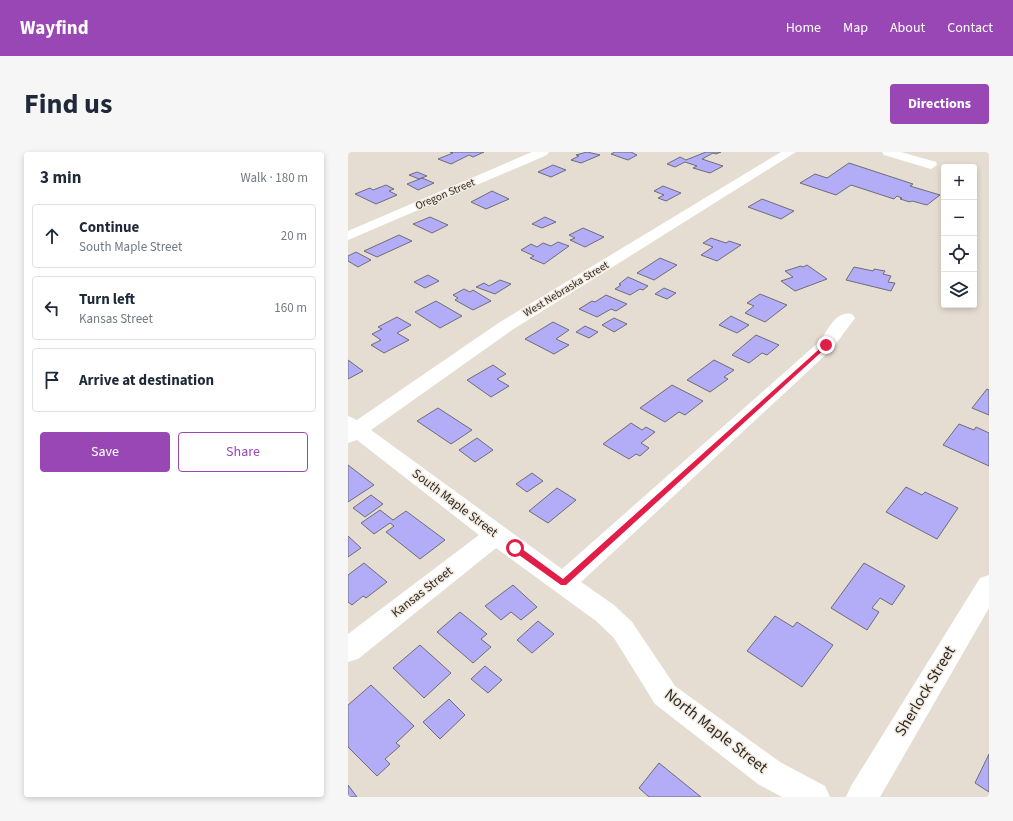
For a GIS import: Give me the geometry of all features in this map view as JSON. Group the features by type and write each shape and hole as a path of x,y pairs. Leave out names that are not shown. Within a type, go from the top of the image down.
{"street":[{"name":"Oregon Street","path":"348,236 543,152"},
{"name":"West Nebraska Street","path":"351,430 506,326 790,152"},
{"path":"888,152 931,165"},
{"path":"563,583 826,345 846,318"},
{"name":"South Maple Street","path":"351,430 563,583"},
{"name":"Kansas Street","path":"348,650 496,534"},
{"name":"North Maple Street","path":"563,583 605,613 623,630 665,695 769,773 814,797"},
{"name":"Sherlock Street","path":"862,797 989,585"}],"building":[{"path":"450,152 484,152 473,157 469,155 451,164 438,159 453,153"},
{"path":"587,152 600,155 581,163 571,160 579,156 576,155"},
{"path":"615,152 631,152 637,155 628,160 611,154"},
{"path":"706,152 721,152 716,154 713,153 702,159 723,166 710,173 693,168 697,166 685,162 675,167 667,164 680,157 686,160"},
{"path":"849,163 913,184 910,186 940,195 927,205 900,199 902,198 897,196 894,199 851,185 836,195 800,183 815,174 827,178"},
{"path":"553,165 566,170 551,177 538,172"},
{"path":"417,172 427,176 419,179 409,175"},
{"path":"422,178 434,183 418,190 407,184"},
{"path":"386,185 394,189 389,191 397,195 376,204 355,194 370,188 373,190"},
{"path":"663,186 681,193 666,201 658,198 664,195 654,191"},
{"path":"492,191 509,199 486,209 471,202"},
{"path":"762,199 794,211 781,219 748,207"},
{"path":"430,217 448,225 432,233 413,224"},
{"path":"545,217 556,222 542,228 532,224"},
{"path":"583,228 604,237 585,247 570,240 575,238 569,235"},
{"path":"399,235 412,241 377,257 364,251"},
{"path":"711,238 726,243 729,241 741,245 717,261 701,255 713,247 703,243"},
{"path":"558,242 569,246 544,264 530,258 534,256 521,250 531,244 537,247 543,243 551,246"},
{"path":"356,252 371,260 358,267 348,261 348,256"},
{"path":"660,258 677,265 654,280 637,273"},
{"path":"807,265 827,279 795,291 781,281 793,277 785,271"},
{"path":"854,267 873,271 874,269 885,271 883,274 891,276 888,282 895,283 891,291 846,280"},
{"path":"428,275 439,281 425,288 414,282"},
{"path":"628,277 648,286 643,290 640,289 630,295 615,289"},
{"path":"500,280 511,284 495,294 476,287 484,283 489,286"},
{"path":"664,288 676,293 667,299 655,294"},
{"path":"464,289 470,292 473,290 491,301 473,310 455,300 458,298 453,295"},
{"path":"760,294 787,305 765,322 745,313 754,306 747,303"},
{"path":"606,295 627,304 616,311 611,309 597,317 579,309 592,301 595,302"},
{"path":"436,301 462,316 440,328 415,312"},
{"path":"731,316 749,325 737,333 719,325"},
{"path":"397,317 411,325 397,333 409,340 384,353 371,345 381,340 372,334 382,329 378,327"},
{"path":"614,318 627,324 614,332 602,325"},
{"path":"553,322 569,330 556,339 569,345 554,354 525,339"},
{"path":"585,326 598,332 589,338 576,332"},
{"path":"756,335 779,345 767,355 762,353 749,363 732,355"},
{"path":"348,360 363,371 348,379"},
{"path":"714,360 734,370 724,377 728,379 710,392 687,380"},
{"path":"493,365 506,374 497,379 509,386 491,397 467,380"},
{"path":"672,385 703,401 685,415 679,412 665,422 640,408"},
{"path":"987,389 989,390 989,415 972,408"},
{"path":"438,408 472,430 451,444 417,421"},
{"path":"631,423 642,430 646,427 655,432 641,443 649,448 640,456 636,454 629,459 603,444"},
{"path":"959,424 974,430 976,427 989,433 989,466 943,445"},
{"path":"477,438 493,450 475,462 459,450"},
{"path":"348,465 374,485 348,502"},
{"path":"532,473 543,481 527,492 516,484"},
{"path":"906,487 922,495 925,492 958,508 937,539 886,512"},
{"path":"557,488 576,500 548,523 529,511"},
{"path":"371,495 383,504 365,517 353,508"},
{"path":"380,510 393,520 406,511 445,540 420,559 386,532 394,526 390,523 374,534 361,523"},
{"path":"348,536 361,548 348,557"},
{"path":"364,563 387,582 366,598 363,596 352,605 348,602 348,575"},
{"path":"864,563 905,586 892,605 880,598 872,608 879,612 867,630 831,608"},
{"path":"513,585 537,607 521,620 511,612 501,620 485,606"},
{"path":"460,612 487,634 481,639 491,647 473,663 437,632"},
{"path":"775,616 793,627 797,622 833,645 802,687 747,651"},
{"path":"538,621 554,634 532,653 517,640"},
{"path":"420,645 451,673 424,698 393,668"},
{"path":"485,666 502,680 488,693 471,679"},
{"path":"371,685 414,726 396,743 400,746 385,759 390,764 377,776 348,747 348,705"},
{"path":"449,699 465,715 440,739 423,722"},
{"path":"989,754 989,792 975,783"},
{"path":"659,763 701,797 649,797 639,788"},
{"path":"348,785 357,797 348,797"}],"route":[{"path":"515,548 563,583 826,345"}]}
